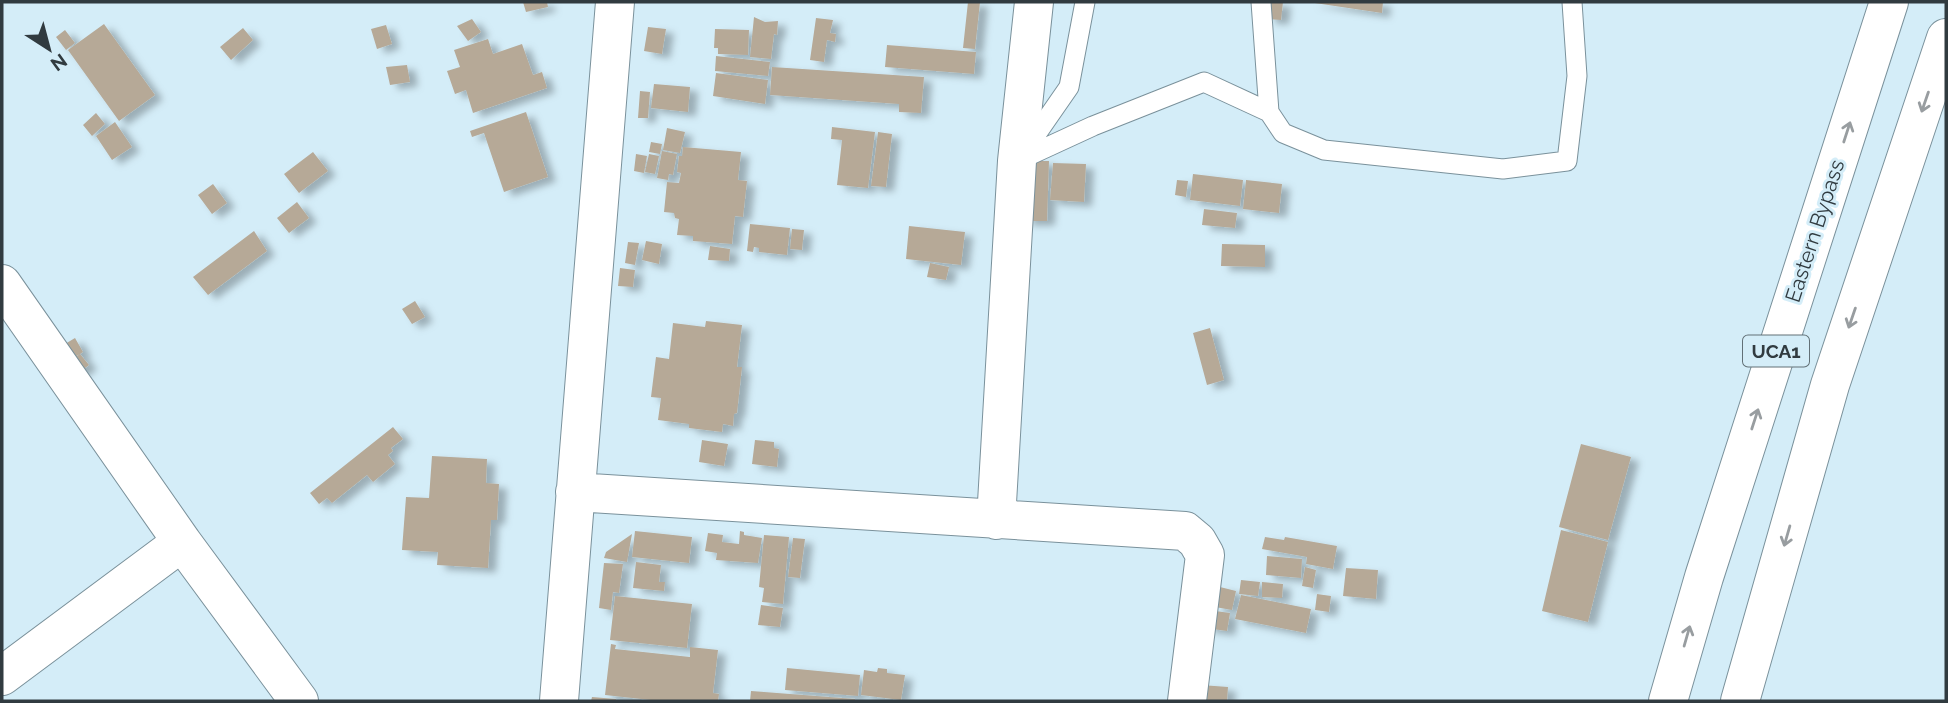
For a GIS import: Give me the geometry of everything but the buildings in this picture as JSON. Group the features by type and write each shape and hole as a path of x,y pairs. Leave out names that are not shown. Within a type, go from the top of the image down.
{"street":[{"path":"559,701 615,2"},
{"path":"996,520 1017,161 1034,2"},
{"name":"Eastern Bypass","path":"1668,701 1704,577 1889,2"},
{"name":"UCA1","path":"1740,701 1830,385 1946,38"},
{"path":"2,284 182,542 299,701"},
{"path":"575,492 1185,531 1197,541 1205,555 1187,701"},
{"path":"2,676 182,542"}],"lane":[{"path":"1017,161 1069,87 1085,2"},
{"path":"1261,2 1269,112 1283,133 1324,150 1503,169 1567,161 1577,76 1572,2"},
{"path":"1017,161 1093,126 1203,82 1269,112"}]}
